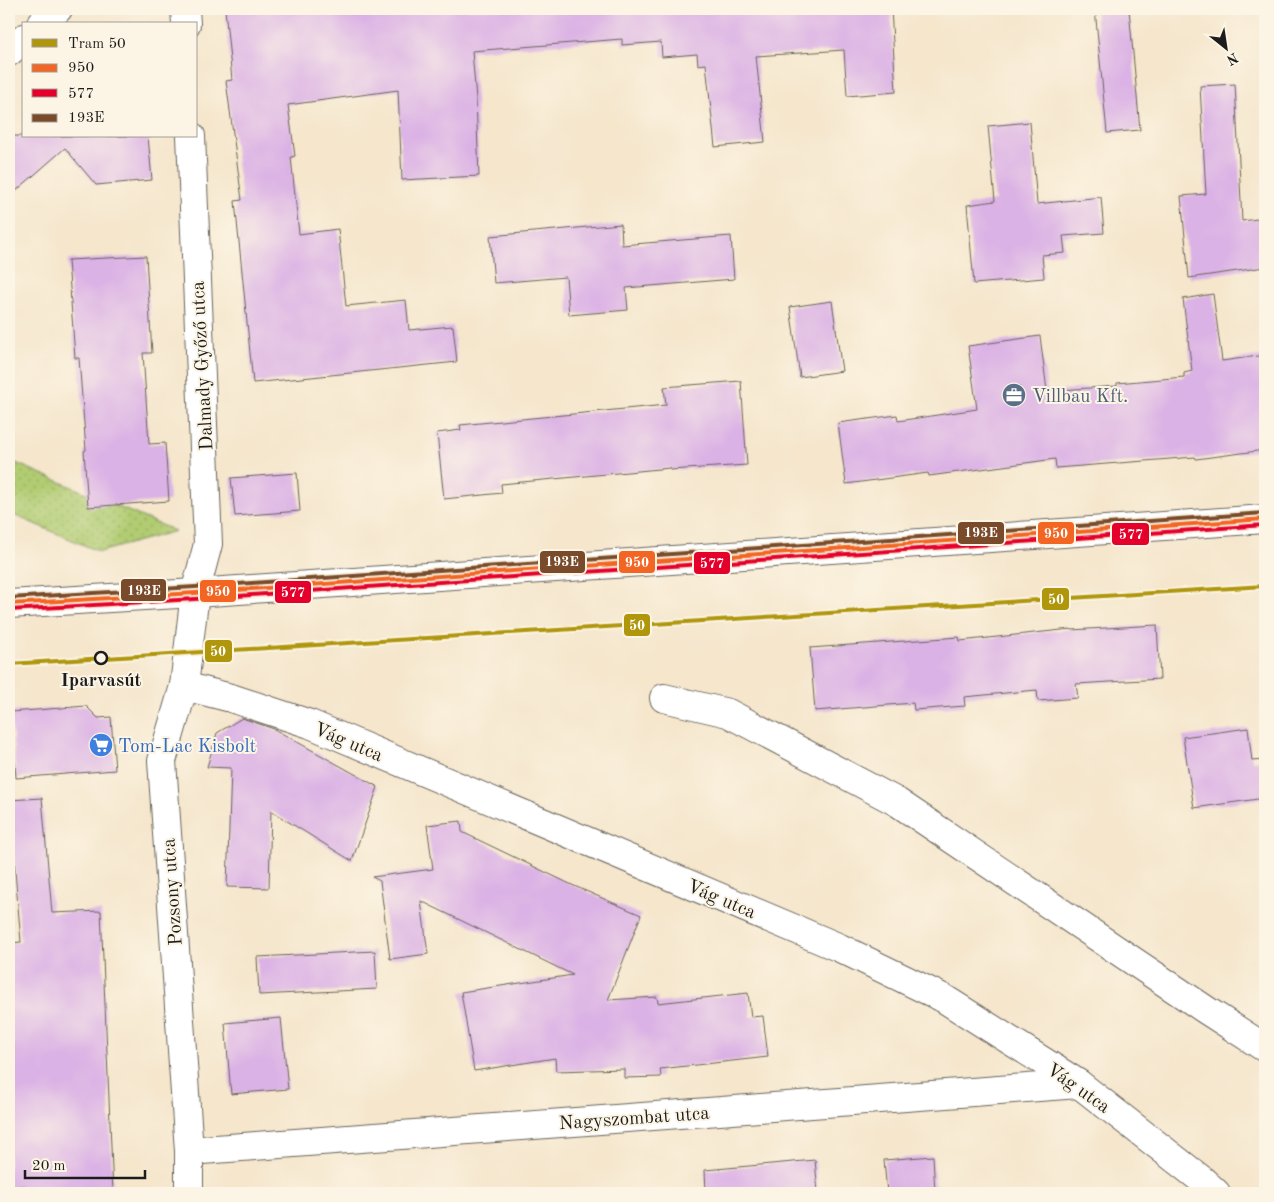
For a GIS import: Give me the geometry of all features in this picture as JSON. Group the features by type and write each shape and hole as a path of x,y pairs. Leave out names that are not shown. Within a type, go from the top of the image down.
{"street":[{"path":"43,22 58,9"},
{"path":"186,9 186,22"},
{"path":"9,52 22,40"},
{"name":"Dalmady Győző utca","path":"191,138 208,544 195,593"},
{"path":"9,604 195,593 1265,519"},
{"name":"Pozsony utca","path":"189,1193 188,1150 162,761 184,686 195,593"},
{"name":"Vág utca","path":"184,686 231,698 310,724 840,948 943,998 1079,1084 1216,1193"},
{"path":"664,698 728,713 897,802 1197,1005 1265,1048"},
{"name":"Nagyszombat utca","path":"188,1150 1079,1084"}],"green space":[{"path":"9,460 175,531 100,552 9,513"}],"building":[{"path":"225,9 891,9 896,92 847,96 844,50 756,56 765,142 715,147 706,64 698,65 697,54 662,57 661,42 622,45 622,39 472,51 479,176 402,180 398,90 288,105 295,156 291,157 299,234 338,229 346,306 406,300 409,330 453,326 457,362 253,383 235,201 242,200 226,81 232,80"},
{"path":"1095,9 1129,9 1140,130 1107,133"},
{"path":"1235,84 1242,221 1265,218 1265,267 1189,278 1181,196 1206,194 1200,86"},
{"path":"1030,122 1037,204 1101,197 1104,233 1063,236 1065,253 1042,255 1044,278 974,284 967,205 995,201 988,126"},
{"path":"9,136 22,136 22,138 148,138 152,180 96,185 65,148 9,197"},
{"path":"621,224 622,245 731,236 734,279 626,288 628,310 569,315 566,277 494,283 490,236"},
{"path":"146,256 152,353 143,353 149,444 165,443 169,501 88,507 79,358 75,358 68,260"},
{"path":"1213,294 1222,361 1265,355 1265,450 1196,459 1195,457 1056,468 1055,459 929,476 928,473 846,484 838,423 897,415 898,421 977,409 968,346 1040,336 1047,391 1117,386 1117,383 1184,377 1184,373 1192,371 1183,299"},
{"path":"832,301 842,371 800,377 790,307"},
{"path":"741,381 747,465 670,470 670,468 501,484 502,493 444,499 437,433 461,430 460,425 666,405 664,387"},
{"path":"297,473 300,511 235,516 231,478"},
{"path":"1157,625 1160,679 1076,684 1078,698 1038,701 1037,690 964,697 965,706 914,710 913,703 815,711 810,648 959,637 960,641 1071,629"},
{"path":"86,706 98,718 111,717 115,770 16,778 11,712"},
{"path":"242,718 274,729 378,787 352,861 271,811 269,888 227,887 231,768 207,767 217,733"},
{"path":"1248,728 1252,761 1265,760 1265,798 1194,808 1183,737"},
{"path":"42,798 52,913 101,911 113,1193 26,1193 26,1186 9,1186 9,943 21,942 9,800"},
{"path":"461,821 462,832 572,885 641,915 608,1000 657,997 658,1003 748,993 751,1017 763,1016 768,1057 660,1069 661,1077 624,1078 624,1069 556,1071 555,1058 474,1071 461,992 573,975 421,901 428,954 390,959 380,881 372,877 433,869 427,825"},
{"path":"375,951 377,989 259,995 257,957"},
{"path":"281,1018 288,1089 231,1094 225,1023"},
{"path":"933,1156 935,1193 887,1193 884,1160"},
{"path":"815,1160 818,1193 706,1193 705,1170"}],"tram line":[{"name":"50","path":"9,664 1265,586"}],"transit line":[{"name":"193E","path":"9,598 195,587 1265,513"},
{"name":"950","path":"9,604 195,593 1265,519"},
{"name":"577","path":"9,610 195,599 1265,525"}],"place":[{"name":"Villbau Kft.","path":"1014,395"},
{"name":"Iparvasút","path":"101,658"},
{"name":"Tom-Lac Kisbolt","path":"101,745"}]}
